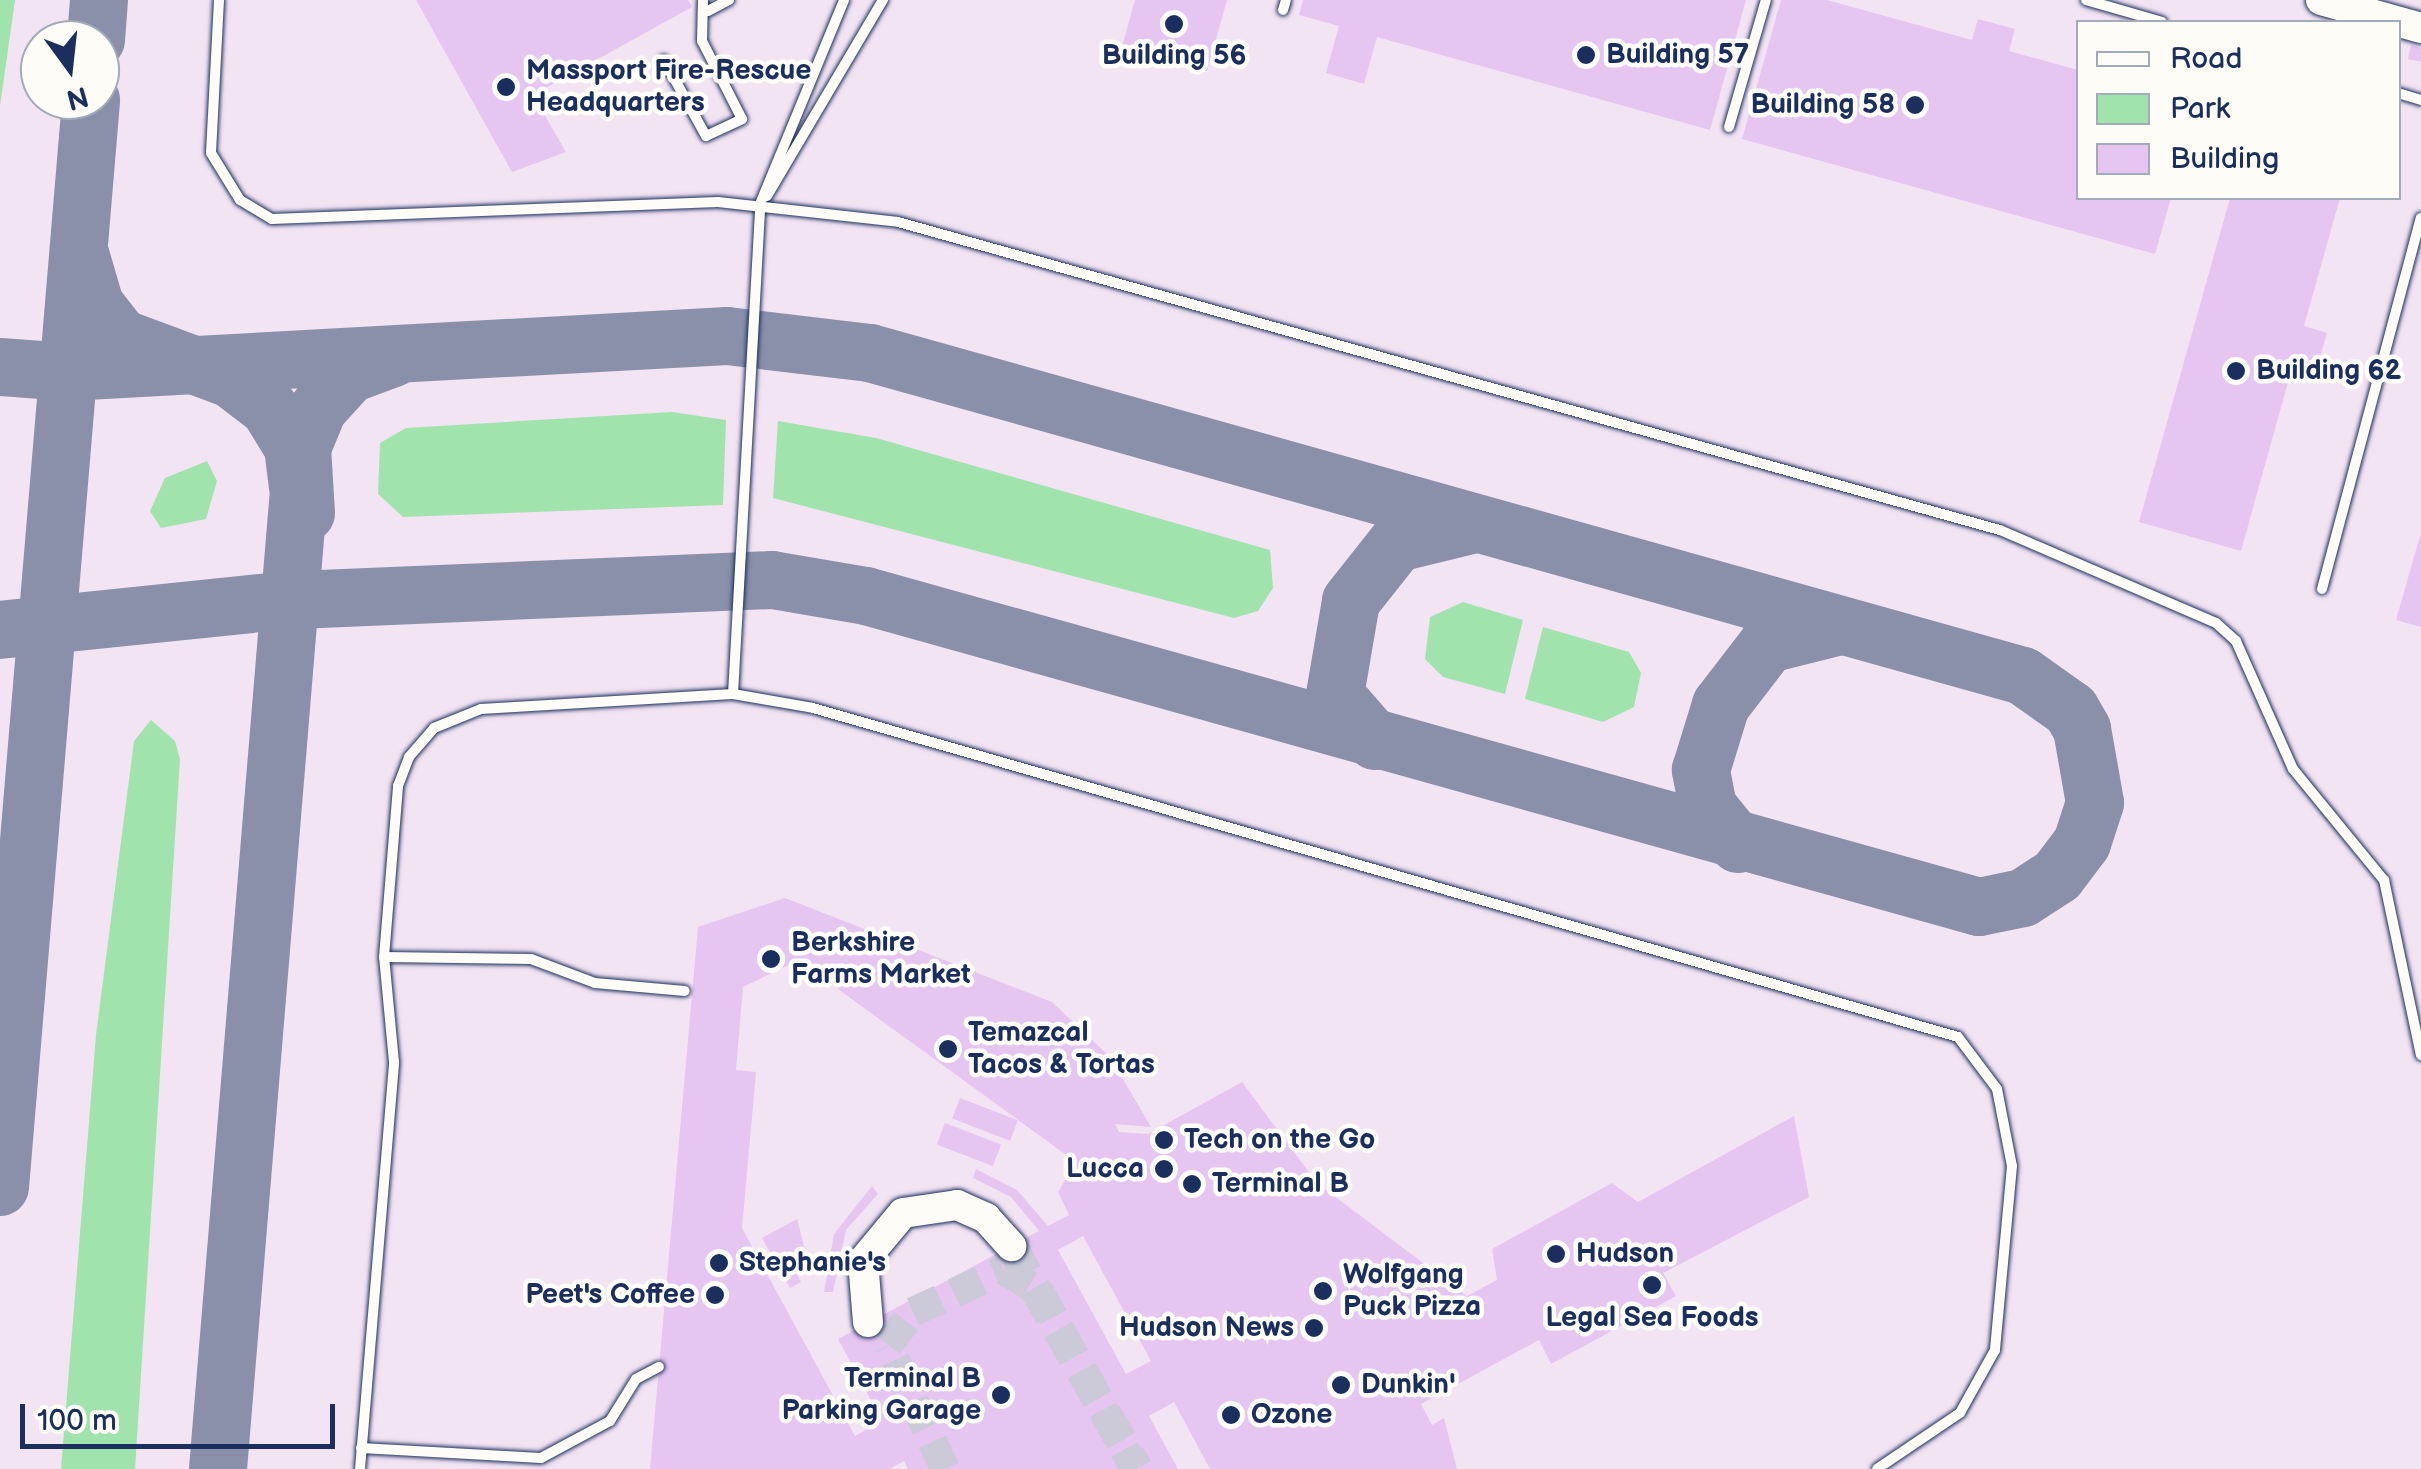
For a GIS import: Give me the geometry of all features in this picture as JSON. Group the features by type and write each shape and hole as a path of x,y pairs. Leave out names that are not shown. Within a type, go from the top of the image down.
{"main road":[{"path":"2321,0 2359,5 2399,20"},
{"path":"868,1322 864,1261 903,1213 972,1209 1012,1246"}],"lane":[{"path":"218,0 211,153 240,200 272,219 760,204 970,240 2000,530 2216,623 2236,641 2293,769 2384,880 2421,1055"},
{"path":"664,60 706,136 742,119 702,41 705,6 729,0"},
{"path":"734,694 760,204 844,0"},
{"path":"760,204 850,71 883,0"},
{"path":"1729,128 1766,0"},
{"path":"2086,0 2156,20"},
{"path":"2322,589 2421,218"},
{"path":"360,1469 394,1062 384,957 398,786 434,728 480,709 734,694 832,713 1958,1037 1997,1089 2012,1166 1995,1350 1960,1414 1877,1469"},
{"path":"384,957 531,958 595,983 685,991"},
{"path":"362,1448 540,1458 610,1421 636,1379 659,1368"}],"shaded area":[{"path":"0,0 2421,0 2421,1469 0,1469"}],"green space":[{"path":"0,0 15,0 0,106"},
{"path":"672,412 726,420 723,505 403,517 378,494 380,443 406,428"},
{"path":"778,421 876,438 1270,550 1273,588 1258,611 1234,618 773,498"},
{"path":"207,461 217,481 206,519 161,528 150,511 165,478"},
{"path":"1463,602 1523,620 1505,694 1443,677 1425,659 1430,617"},
{"path":"1543,627 1629,652 1641,673 1634,707 1603,722 1525,699"},
{"path":"151,720 175,741 180,759 135,1469 61,1469 96,1035 134,741"}],"building":[{"name":"Massport Fire-Rescue Headquarters","path":"416,0 688,0 692,7 533,95 566,152 512,172"},
{"name":"Building 56","path":"1135,0 1227,0 1207,71 1122,47"},
{"name":"Building 57","path":"1303,0 1746,0 1710,130 1377,37 1364,84 1326,73 1339,26 1299,15"},
{"name":"Building 58","path":"1781,0 1827,0 1972,40 1978,19 2015,29 2009,51 2076,69 2076,200 2170,200 2155,254 1742,139"},
{"path":"2411,45 2421,48 2421,62 2408,59"},
{"name":"Building 62","path":"2229,200 2339,200 2304,326 2327,333 2315,375 2292,368 2241,551 2139,522"},
{"path":"2421,536 2421,627 2396,620"},
{"name":"Terminal B","path":"785,898 1052,1002 1110,1057 1151,1127 1115,1124 1119,1132 1148,1134 1242,1082 1317,1183 1467,1296 1497,1280 1492,1249 1612,1183 1638,1202 1794,1116 1809,1197 1663,1273 1676,1296 1551,1364 1539,1340 1421,1404 1432,1425 1444,1418 1457,1469 1210,1469 1174,1402 1149,1416 1178,1469 908,1469 904,1461 889,1469 650,1469 698,927","holes":["795,962 836,977 831,984 1076,1162 1058,1192 1069,1215 1048,1226 1017,1190 976,1169 973,1178 1011,1197 1039,1231 838,1339 882,1421 855,1436 742,1228 756,1072 736,1070 743,987","1083,1236 1151,1361 1126,1374 1058,1250"]},
{"path":"960,1098 1018,1120 1010,1141 952,1119"},
{"path":"945,1123 1001,1145 993,1166 937,1144"},
{"path":"872,1186 878,1194 846,1230 833,1292 824,1292 834,1234"},
{"path":"797,1219 807,1257 792,1265 801,1282 790,1288 762,1238"}],"taxiway":[{"path":"98,20 99,0"},
{"path":"0,1187 89,120"},
{"path":"81,257 95,305 121,338 231,379 269,408 293,447 298,487"},
{"path":"0,367 68,372 727,336 870,353 2023,676 2071,710 2082,729 2095,803 2082,843 2057,876 2023,898 1979,907 866,596 772,580 290,600 0,630"},
{"path":"306,513 302,448 318,409 350,374 393,358"},
{"path":"218,1469 300,478"},
{"path":"1375,741 1335,695 1351,601 1397,543 1471,525"},
{"path":"1738,844 1708,807 1701,770 1721,705 1768,644 1840,626"}],"tunnel":[{"path":"1011,1246 1137,1469"},
{"path":"945,1469 888,1345 913,1312 1004,1270 1039,1291 1135,1469"}],"place":[{"name":"Building 56","path":"1174,24"},
{"name":"Building 57","path":"1586,55"},
{"name":"Massport Fire-Rescue Headquarters","path":"506,87"},
{"name":"Building 58","path":"1915,105"},
{"name":"Building 62","path":"2236,371"},
{"name":"Berkshire Farms Market","path":"771,959"},
{"name":"Temazcal Tacos & Tortas","path":"948,1049"},
{"name":"Tech on the Go","path":"1164,1140"},
{"name":"Lucca","path":"1164,1169"},
{"name":"Terminal B","path":"1192,1184"},
{"name":"Hudson","path":"1556,1254"},
{"name":"Stephanie's","path":"719,1263"},
{"name":"Legal Sea Foods","path":"1652,1285"},
{"name":"Wolfgang Puck Pizza","path":"1323,1291"},
{"name":"Peet's Coffee","path":"715,1295"},
{"name":"Hudson News","path":"1314,1328"},
{"name":"Dunkin'","path":"1341,1385"},
{"name":"Terminal B Parking Garage","path":"1001,1395"},
{"name":"Ozone","path":"1231,1415"}]}
